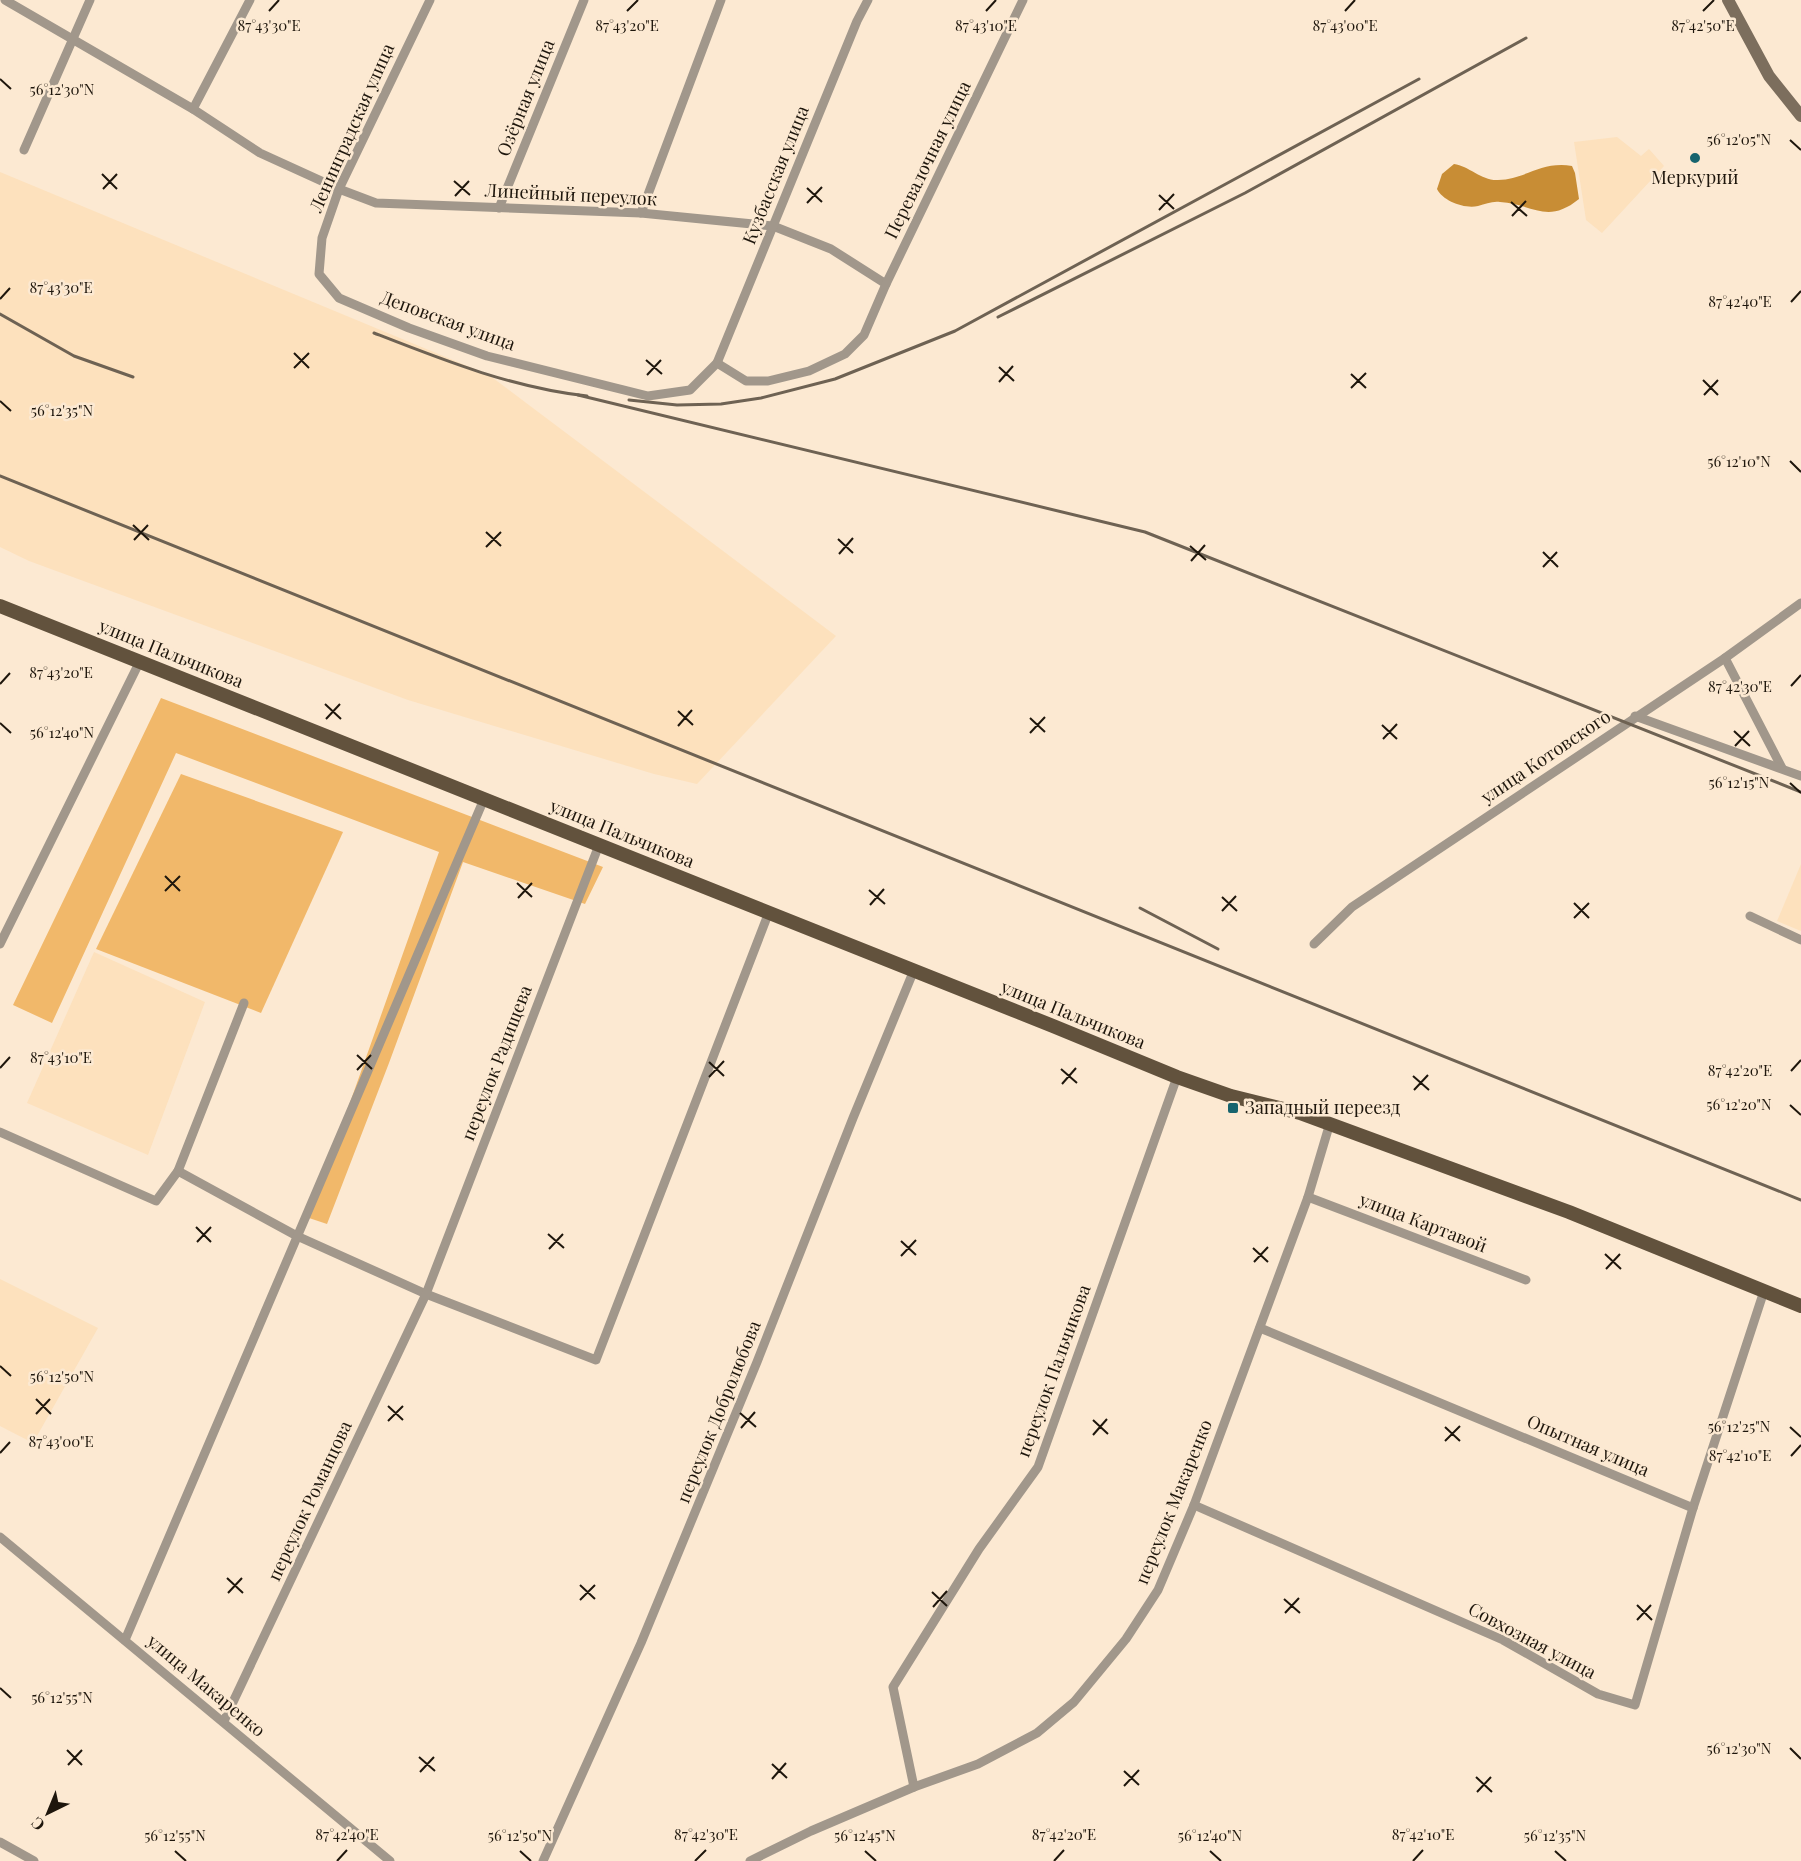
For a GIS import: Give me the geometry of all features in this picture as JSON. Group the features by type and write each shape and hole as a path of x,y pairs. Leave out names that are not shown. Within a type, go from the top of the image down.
{"main road":[{"path":"1728,0 1769,76 1801,116"},
{"name":"улица Пальчикова","path":"0,606 770,912 1177,1077 1231,1096 1285,1108 1330,1123 1569,1212 1801,1306"}],"street":[{"name":"Линейный переулок","path":"4,0 193,109 260,153 376,203 640,213 773,226 831,249 886,284"},
{"path":"24,150 90,0"},
{"path":"193,109 250,0"},
{"name":"Ленинградская улица","path":"319,274 322,238 339,189 430,0"},
{"name":"Озёрная улица","path":"499,208 584,0"},
{"path":"640,213 722,0"},
{"name":"Кузбасская улица","path":"717,363 868,0"},
{"name":"Перевалочная улица","path":"717,363 746,381 768,381 809,371 846,354 864,335 886,284 1023,0"},
{"name":"Деповская улица","path":"319,274 339,298 409,328 487,356 648,396 690,390 717,363"},
{"name":"улица Котовского","path":"1314,944 1352,906 1725,658 1801,603"},
{"path":"1725,658 1782,768"},
{"path":"0,944 140,661"},
{"path":"1635,716 1801,776"},
{"path":"125,1640 484,799"},
{"name":"переулок Радищева","path":"426,1294 599,844"},
{"path":"178,1171 297,1236 426,1294 596,1360 770,912"},
{"path":"1750,916 1801,940"},
{"name":"переулок Добролюбова","path":"543,1861 654,1610 757,1362 914,970"},
{"path":"0,1132 156,1201 178,1171 244,1003"},
{"name":"переулок Пальчикова","path":"914,1787 893,1687 979,1549 1038,1467 1177,1077"},
{"name":"переулок Макаренко","path":"750,1861 811,1831 914,1787 978,1764 1037,1733 1074,1702 1126,1639 1158,1590 1194,1505 1308,1197 1330,1123"},
{"name":"улица Картавой","path":"1308,1197 1526,1280"},
{"path":"1694,1508 1764,1291"},
{"name":"переулок Романцова","path":"224,1721 426,1294"},
{"name":"Опытная улица","path":"1260,1328 1694,1508"},
{"name":"Совхозная улица","path":"1194,1505 1503,1641 1598,1694 1635,1705 1694,1508"},
{"name":"улица Макаренко","path":"0,1537 390,1861"},
{"path":"0,1842 34,1861"}],"shaded area":[{"path":"1617,137 1641,156 1649,149 1664,166 1602,233 1586,220 1574,142"},
{"path":"1454,164 1492,180 1517,177 1551,166 1572,166 1579,199 1568,207 1549,212 1500,202 1472,207 1460,205 1444,197 1437,189 1442,174"},
{"path":"0,172 489,375 836,636 697,784 654,774 408,700 29,561 0,547"},
{"path":"161,698 603,867 585,904 463,862 327,1224 309,1218 439,852 176,753 52,1023 13,1005"},
{"path":"181,774 343,832 261,1013 96,949"},
{"path":"1801,864 1801,931 1777,921"},
{"path":"94,952 205,1002 148,1155 27,1103"},
{"path":"0,1279 98,1328 33,1443 0,1426"}],"railway":[{"path":"998,317 1245,193 1526,38"},
{"path":"629,400 677,405 721,404 761,398 835,379 955,331 1419,79"},
{"path":"0,314 74,356 133,377"},
{"path":"374,333 452,363 505,380 587,396"},
{"path":"578,395 1145,532 1801,792"},
{"path":"0,476 1801,1200"},
{"path":"1140,908 1218,949"}],"place":[{"name":"Меркурий","path":"1695,158"},
{"name":"Западный переезд","path":"1233,1108"}]}
